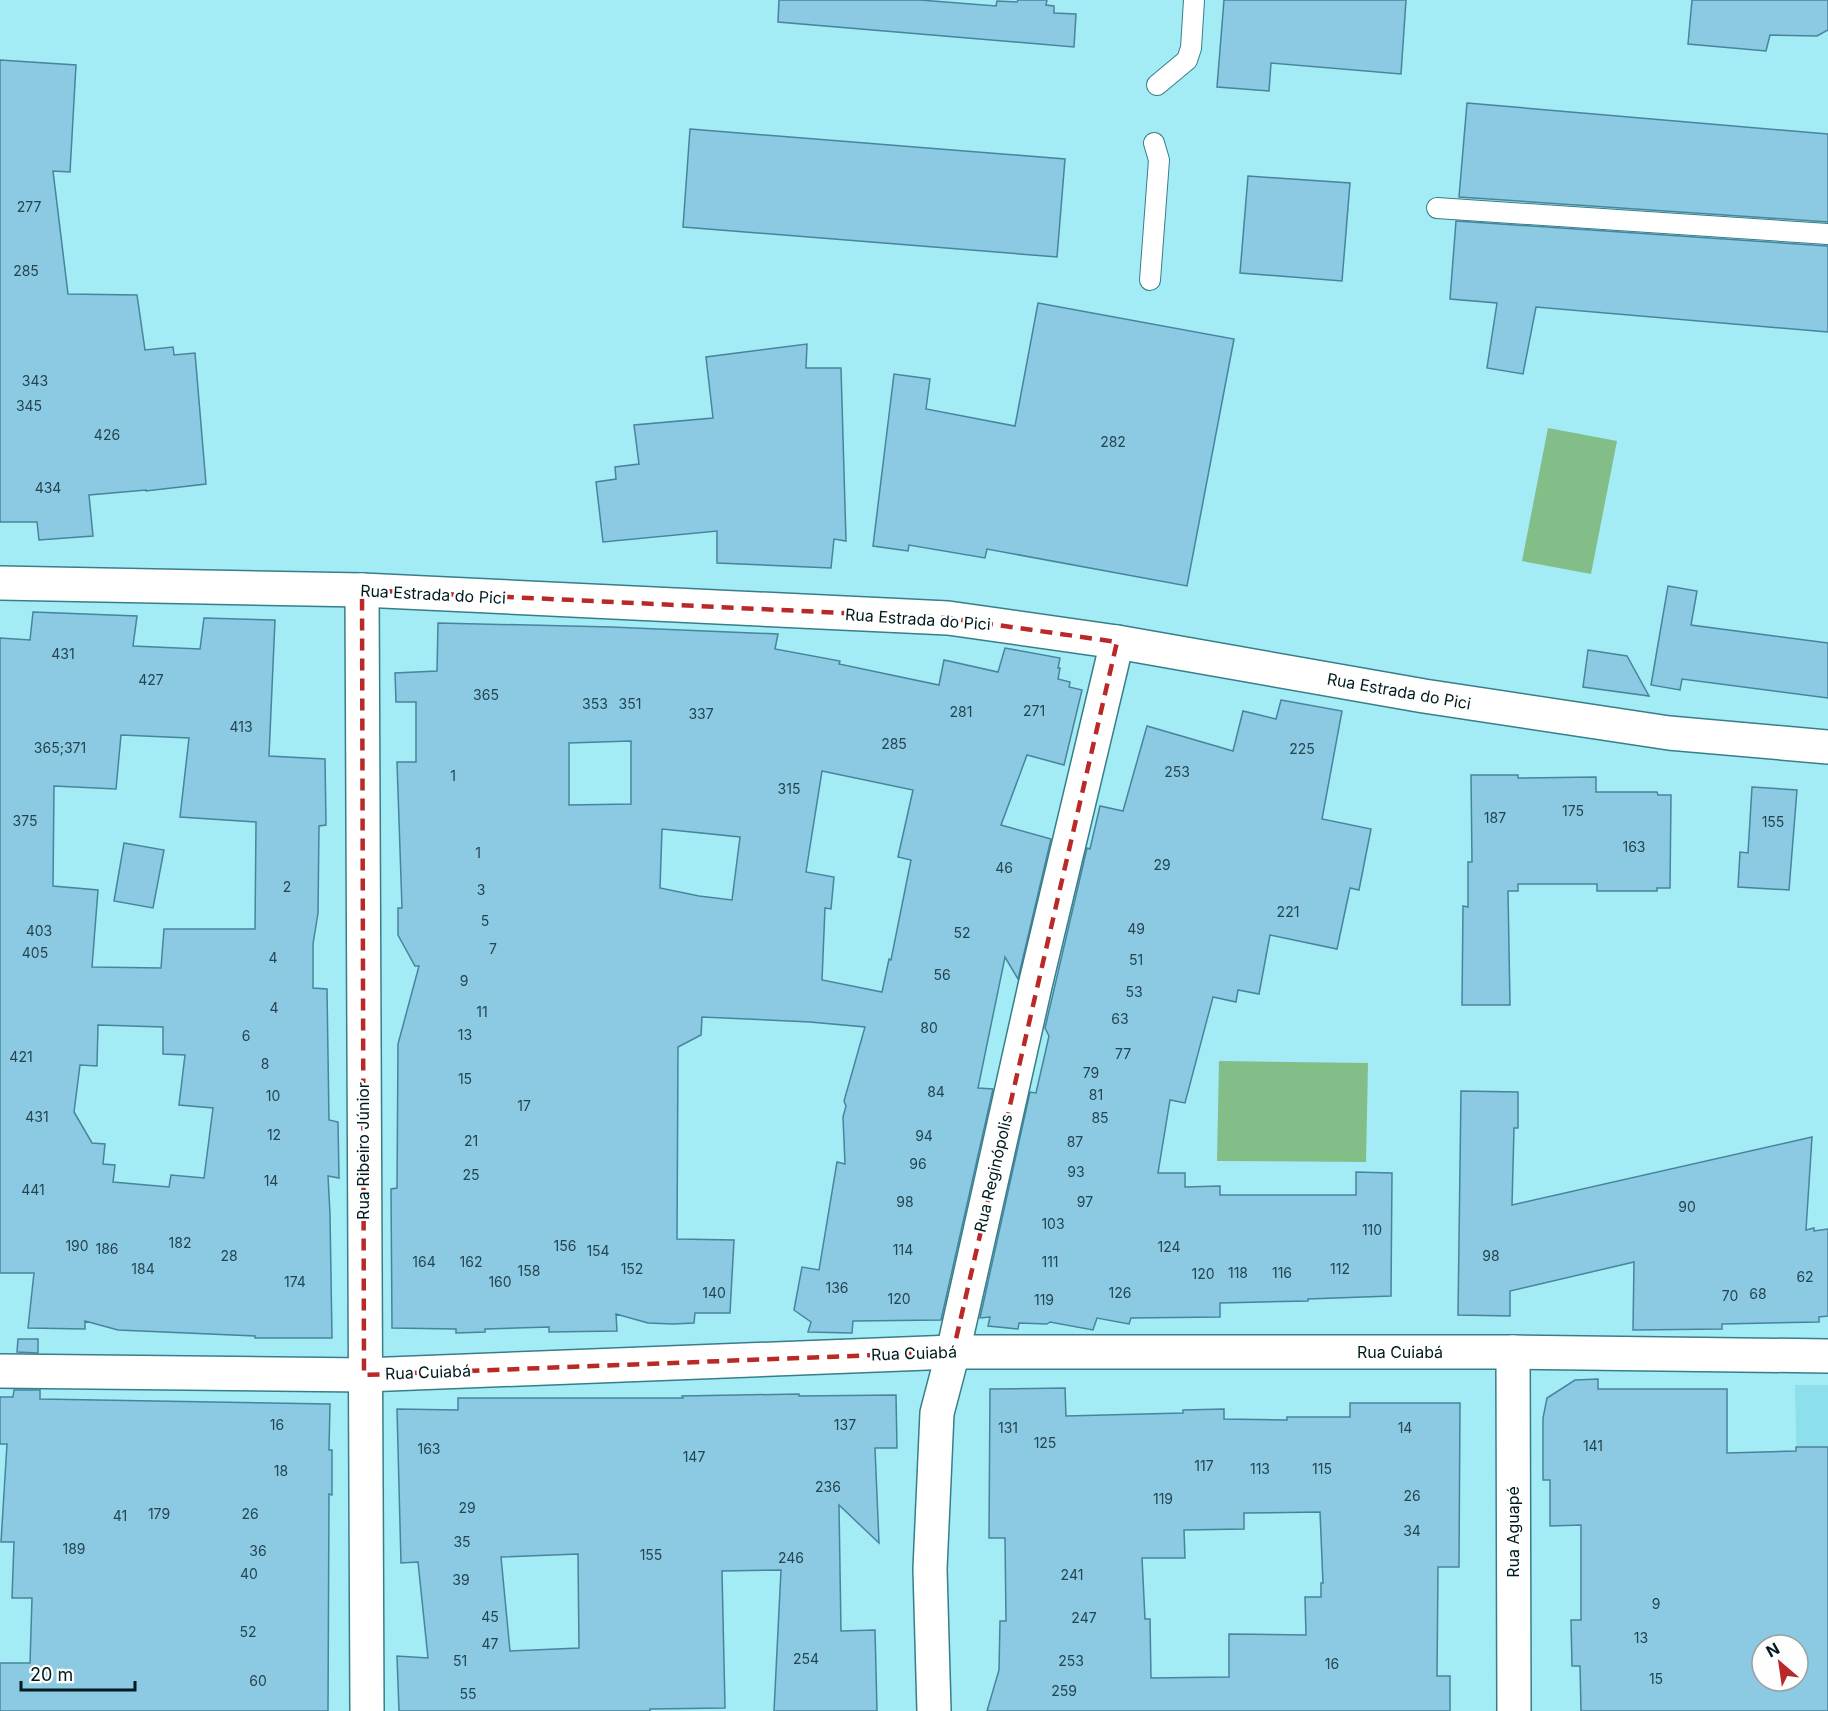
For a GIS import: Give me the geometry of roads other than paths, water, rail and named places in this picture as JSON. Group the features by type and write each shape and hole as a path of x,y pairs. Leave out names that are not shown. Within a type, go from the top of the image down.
{"street":[{"name":"Rua Estrada do Pici","path":"0,583 362,590 948,618 1117,642 1424,696 1657,732 1828,747"},
{"name":"Rua Ribeiro Júnior","path":"362,590 367,1711"},
{"name":"Rua Reginópolis","path":"934,1711 930,1569 937,1413 1117,642"},
{"name":"Rua Cuiabá","path":"0,1371 364,1375 953,1352 1513,1352 1828,1356"},
{"name":"Rua Aguapé","path":"1513,1352 1514,1711"}],"lane":[{"path":"1157,85 1187,60 1191,48 1194,0"},
{"path":"1150,280 1159,160 1154,142"},
{"path":"1437,208 1828,234"}]}
